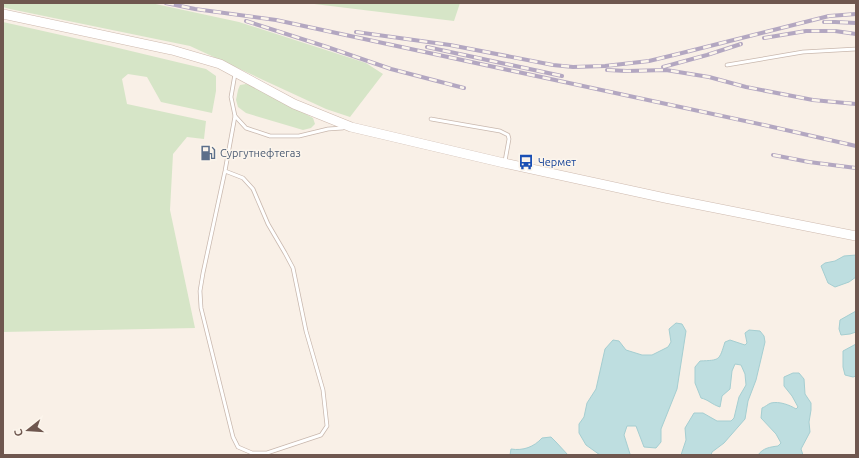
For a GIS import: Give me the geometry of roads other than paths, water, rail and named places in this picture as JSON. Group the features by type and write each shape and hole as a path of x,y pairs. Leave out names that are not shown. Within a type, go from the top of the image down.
{"street":[{"path":"3,14 172,50 220,64 294,104 351,127 504,163 665,198 856,236"}],"lane":[{"path":"727,65 803,52 856,49"},
{"path":"225,172 243,178 253,189 268,224 293,268 306,331 323,390 327,426 321,435 267,453 252,454 238,447 233,437 201,308 200,291 203,273 225,172 235,116 231,97 236,72"},
{"path":"235,116 246,128 270,136 299,136 328,129 351,127"},
{"path":"431,119 500,131 508,134 509,139 504,163"}],"water":[{"path":"856,255 856,277 849,282 835,287 828,283 821,266 844,256"},
{"path":"856,311 856,332 841,335 839,329 840,320"},
{"path":"676,323 682,324 686,331 677,389 661,429 661,442 656,448 644,447 636,426 627,426 624,435 630,454 600,455 586,445 579,433 579,424 584,417 587,403 596,389 605,349 613,340 619,341 626,350 642,355 652,355 668,347 671,342 669,329"},
{"path":"749,330 760,331 764,336 765,342 756,380 748,401 745,419 724,443 712,452 711,455 681,455 686,440 685,428 694,413 703,413 717,421 731,421 734,418 739,397 746,385 745,374 741,365 735,364 732,371 730,389 722,396 720,407 714,405 701,398 695,383 695,367 700,361 715,360 718,358 725,342 730,340 745,345 747,343 745,333"},
{"path":"856,344 856,376 853,377 845,375 843,367 843,351"},
{"path":"793,373 799,373 804,379 805,394 811,403 809,422 810,432 801,449 803,455 758,455 764,449 778,446 781,443 776,434 761,418 762,408 770,403 784,404 796,409 798,407 784,386 784,377"},
{"path":"551,437 568,455 510,455 511,449 528,448 542,438"}],"railway":[{"path":"166,3 195,9 276,20 856,146"},
{"path":"356,32 450,45 553,65 573,67 605,66 649,61 829,16 856,14"},
{"path":"246,21 391,69 464,88"},
{"path":"824,22 856,23"},
{"path":"764,38 806,31 835,31 856,34"},
{"path":"663,67 741,44"},
{"path":"427,47 562,76"},
{"path":"607,70 666,70 709,77 746,87 813,100 856,104"},
{"path":"773,155 809,162 856,168"}],"place":[{"name":"Сургутнефтегаз","path":"208,153"},
{"name":"Чермет","path":"526,162"}]}
